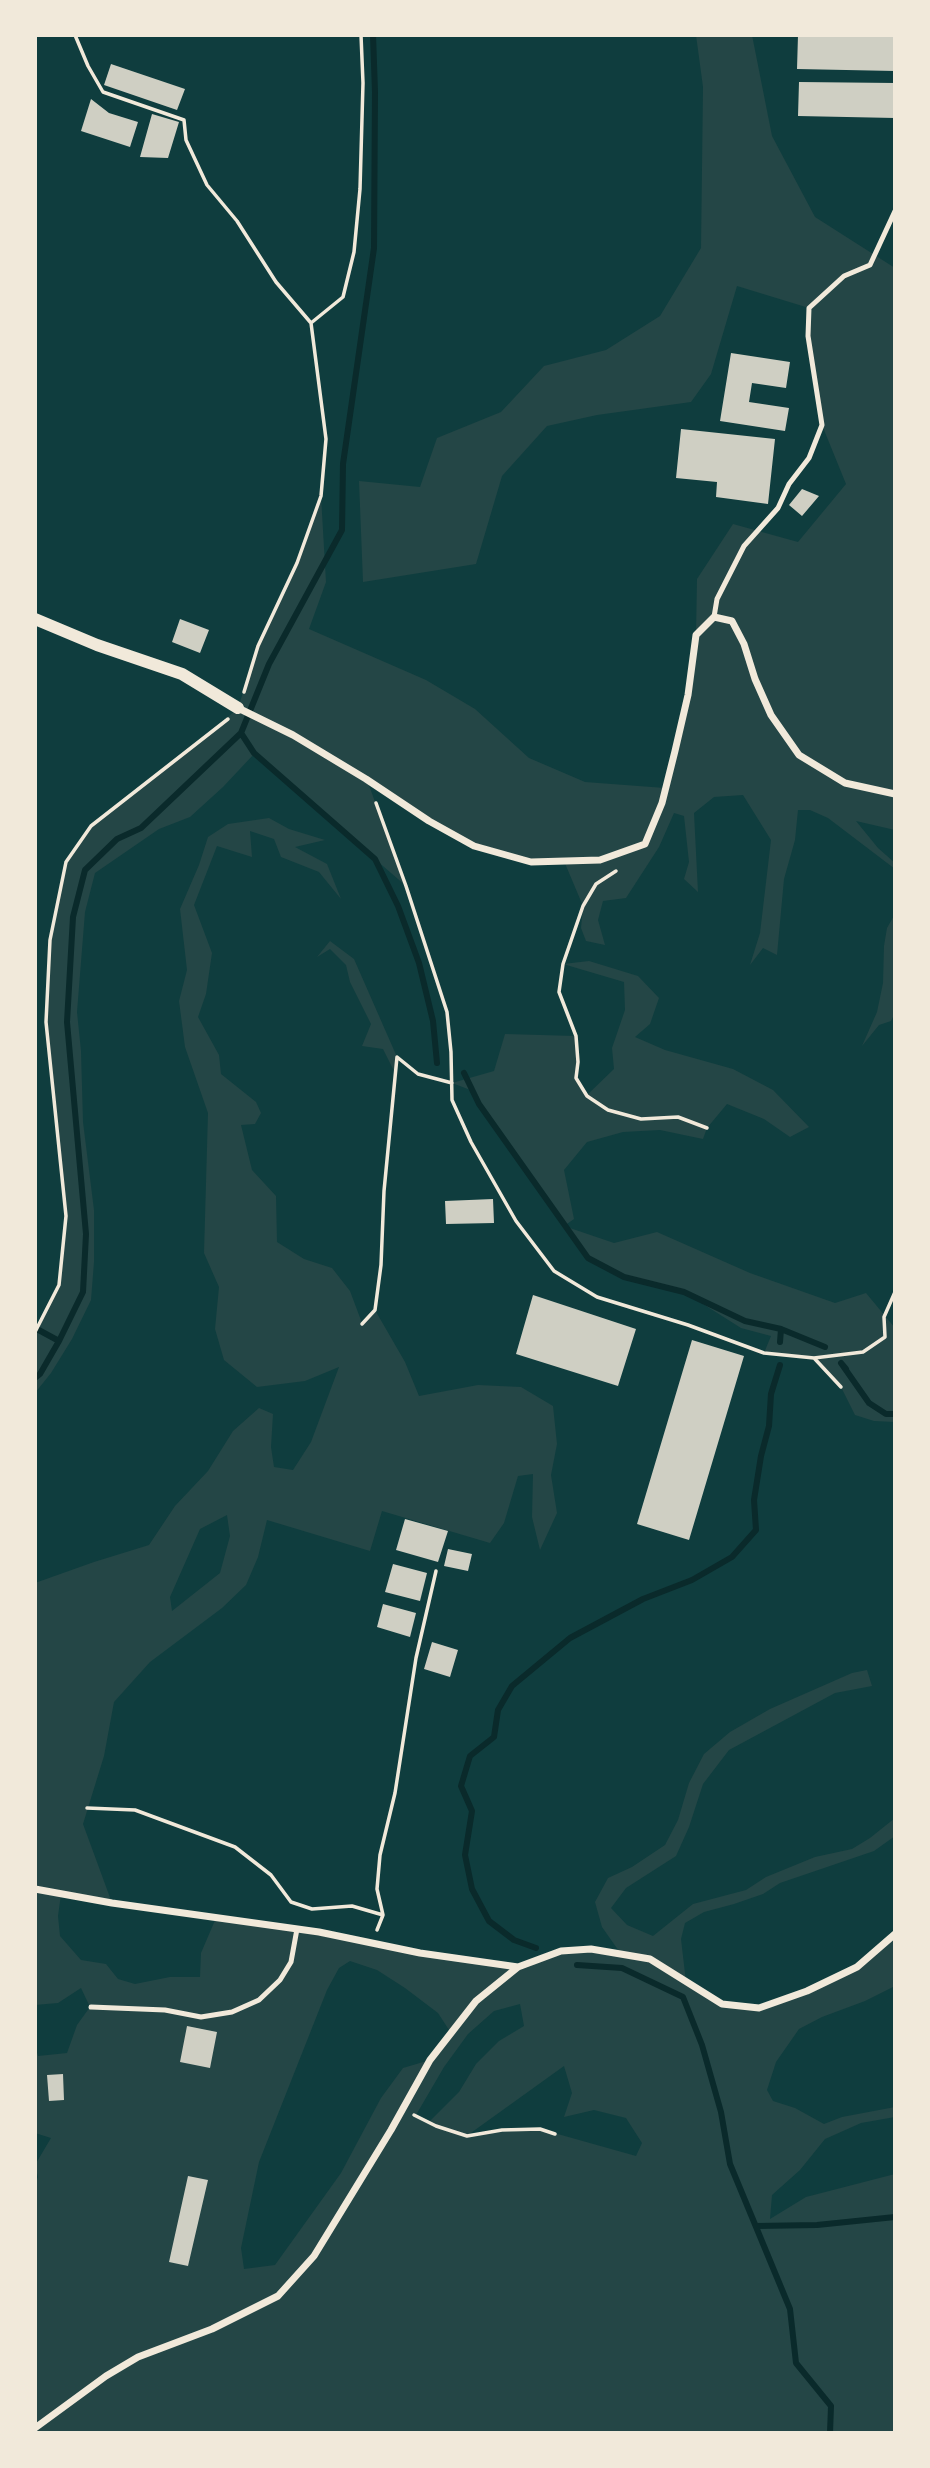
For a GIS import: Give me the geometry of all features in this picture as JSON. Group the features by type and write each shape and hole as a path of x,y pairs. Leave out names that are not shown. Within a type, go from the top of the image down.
{"street":[{"path":"35,619 96,645 182,674 239,708 293,735 429,821 474,846 531,862 600,860 645,844 662,803 688,695 696,635 714,617 732,621 744,644 755,679 771,715 799,755 845,783 895,794"},
{"path":"35,1889 297,1929 420,1953 518,1967"},
{"path":"35,2427 106,2376 138,2357 212,2329 278,2296 314,2256 430,2060 476,2001 518,1967 561,1951 591,1950 650,1959 722,2004 759,2008 807,1992 857,1967 895,1934"}],"lane":[{"path":"714,617 717,600 744,546 778,508 789,484 808,458 822,425 808,336 809,308 844,276 870,265 895,211"},
{"path":"90,2007 165,2010 201,2017 232,2012 259,2000 280,1980 291,1962 297,1929"}],"path":[{"path":"35,1332 59,1284 66,1216 46,1022 50,940 66,862 91,826 239,708 258,646 298,562 321,496 326,439 311,323 276,282 237,221 207,185 186,140 184,120 103,92 75,35"},
{"path":"311,323 343,298 354,252 361,176 361,35"},
{"path":"366,779 406,886 447,1012 452,1100 471,1142 516,1220 554,1271 597,1297 688,1325 764,1353 814,1358 863,1352 885,1337 884,1317 895,1292"},
{"path":"624,852 621,868 596,884 583,906 563,964 559,992 576,1036 576,1078 587,1096 608,1110 641,1119 678,1117 707,1128"},
{"path":"362,1324 375,1310 381,1265 384,1191 397,1057 418,1074 452,1083"},
{"path":"814,1358 841,1387"},
{"path":"373,1943 383,1915 377,1889 380,1855 395,1793 416,1658 436,1571"},
{"path":"88,1808 135,1810 235,1847 271,1875 291,1902 312,1909 352,1906 383,1915"},
{"path":"402,2109 436,2126 467,2136 502,2130 540,2129 555,2134"}],"shaded area":[{"path":"696,35 752,35 772,136 815,217 895,268 895,830 856,821 878,848 895,863 895,869 828,818 810,810 798,810 795,840 784,879 777,955 763,948 750,965 760,933 771,840 743,795 714,797 694,813 698,892 684,879 689,862 684,816 674,813 659,847 626,898 603,901 598,920 605,945 586,941 581,928 583,906 564,861 531,862 474,846 367,780 406,886 254,754 190,817 159,829 95,873 85,912 77,1012 83,1122 94,1210 91,1300 72,1339 35,1393 35,1332 59,1285 66,1216 46,1022 50,940 66,862 91,826 201,741 238,708 258,646 297,563 321,496 326,582 309,629 426,680 475,709 529,758 585,782 665,788 675,751 696,635 697,579 733,524 798,542 846,484 822,425 808,336 809,308 737,286 711,374 691,402 597,415 547,426 502,476 476,564 363,582 359,481 420,487 437,438 501,412 544,366 606,350 660,316 701,248 703,87"},
{"path":"269,818 289,829 325,840 295,847 327,864 341,899 319,872 281,857 274,839 250,831 252,857 217,846 194,905 212,953 206,994 198,1017 219,1055 221,1074 256,1102 261,1113 255,1124 241,1125 252,1170 276,1196 277,1242 304,1259 332,1268 350,1291 362,1323 375,1310 405,1362 419,1396 478,1385 521,1387 553,1406 557,1444 551,1475 557,1513 540,1550 532,1517 533,1474 518,1476 504,1523 490,1543 382,1511 370,1551 267,1520 258,1557 246,1585 222,1608 150,1662 114,1702 104,1756 83,1824 112,1903 61,1894 58,1916 60,1936 81,1960 106,1964 118,1979 135,1984 170,1977 200,1977 201,1953 216,1918 518,1967 561,1951 591,1950 621,1954 602,1927 595,1902 608,1878 632,1867 665,1845 678,1820 689,1783 704,1754 730,1732 770,1709 852,1673 867,1670 872,1686 835,1693 729,1750 703,1784 676,1856 626,1888 611,1908 627,1925 653,1936 693,1904 746,1890 766,1877 815,1857 852,1849 895,1818 895,1836 874,1851 780,1883 763,1894 704,1912 685,1923 681,1939 686,1982 722,2004 759,2008 857,1967 895,1934 895,1986 799,2029 776,2062 767,2090 773,2101 795,2108 824,2124 842,2117 895,2107 895,2117 861,2123 825,2139 800,2170 772,2195 770,2219 806,2197 895,2174 895,2433 35,2433 35,2186 38,2177 35,2165 51,2138 35,2133 35,2046 38,2056 67,2053 77,2025 90,2007 81,1988 58,2003 35,2005 35,1583 149,1545 175,1506 208,1471 233,1431 259,1408 273,1414 271,1447 274,1467 293,1470 311,1442 339,1367 305,1381 257,1387 224,1360 215,1329 219,1287 204,1253 208,1113 185,1047 179,1001 187,970 180,909 208,837 228,824","holes":["227,1515 230,1536 220,1573 172,1611 170,1597 200,1529","350,1961 377,1970 438,2013 451,2033 430,2060 403,2068 381,2098 341,2173 275,2265 244,2269 241,2248 259,2162 327,1990 339,1968","520,2004 524,2026 499,2041 476,2064 459,2092 429,2122 416,2115 444,2067 468,2034 494,2011","564,2066 572,2093 564,2117 594,2110 626,2118 642,2143 636,2156 540,2129 468,2135"]},
{"path":"895,914 895,1013 891,1021 879,1025 862,1046 877,1012 883,983 887,928"},
{"path":"330,941 354,959 397,1057 395,1073 383,1049 362,1046 371,1024 350,982 346,965 330,949 317,957"},
{"path":"589,961 638,976 659,998 650,1024 635,1037 665,1050 733,1069 773,1090 809,1127 790,1137 764,1119 727,1104 707,1128 703,1139 660,1130 623,1132 587,1142 564,1170 574,1219 564,1226 473,1091 452,1083 494,1071 505,1034 576,1036 576,1078 587,1095 614,1069 612,1048 625,1010 624,982 563,964"},
{"path":"564,1226 614,1243 657,1232 750,1273 835,1303 866,1293 895,1328 895,1422 874,1421 855,1415 841,1387 814,1358 764,1353 771,1336 741,1328 684,1292 624,1277 588,1258"}],"building":[{"path":"798,35 895,35 895,71 797,69"},
{"path":"111,64 185,89 177,110 104,85"},
{"path":"799,82 895,83 895,118 798,116"},
{"path":"91,99 109,113 138,122 130,147 81,131"},
{"path":"152,114 179,122 168,158 140,157"},
{"path":"731,353 790,362 786,388 752,383 749,402 789,408 785,431 720,421"},
{"path":"681,429 775,439 768,504 716,497 717,482 676,478"},
{"path":"802,489 819,496 802,516 789,505"},
{"path":"180,619 209,630 200,653 172,642"},
{"path":"493,1199 494,1223 446,1224 445,1201"},
{"path":"533,1295 636,1329 618,1386 516,1354"},
{"path":"692,1340 744,1356 689,1540 637,1524"},
{"path":"405,1519 448,1531 438,1562 396,1550"},
{"path":"448,1549 472,1554 468,1571 444,1566"},
{"path":"393,1564 427,1573 420,1601 385,1592"},
{"path":"383,1604 416,1613 410,1637 377,1627"},
{"path":"432,1642 458,1650 450,1677 424,1669"},
{"path":"187,2026 217,2032 210,2068 180,2062"},
{"path":"63,2074 64,2100 49,2101 47,2075"},
{"path":"188,2176 208,2180 188,2266 169,2262"}],"waterway":[{"path":"35,1378 59,1341 83,1292 86,1234 67,1022 73,917 85,870 117,839 141,828 241,733 269,664 342,530 343,464 374,248 373,35"},
{"path":"241,733 254,753 375,859 398,906 419,963 433,1021 437,1063"},
{"path":"464,1073 479,1104 588,1258 624,1277 684,1292 745,1321 781,1329 825,1347"},
{"path":"35,1328 59,1341"},
{"path":"780,1342 781,1329"},
{"path":"846,1369 841,1363 869,1403 886,1414 895,1414"},
{"path":"536,1948 514,1940 489,1921 472,1889 465,1855 472,1811 461,1786 470,1756 494,1737 498,1710 512,1686 570,1638 643,1599 692,1580 732,1557 756,1530 754,1500 769,1426 771,1394 780,1365"},
{"path":"577,1965 622,1968 683,1997 702,2045 721,2112 730,2164 790,2309 796,2363 831,2406 830,2433"},
{"path":"756,2226 817,2225 895,2217"}]}
